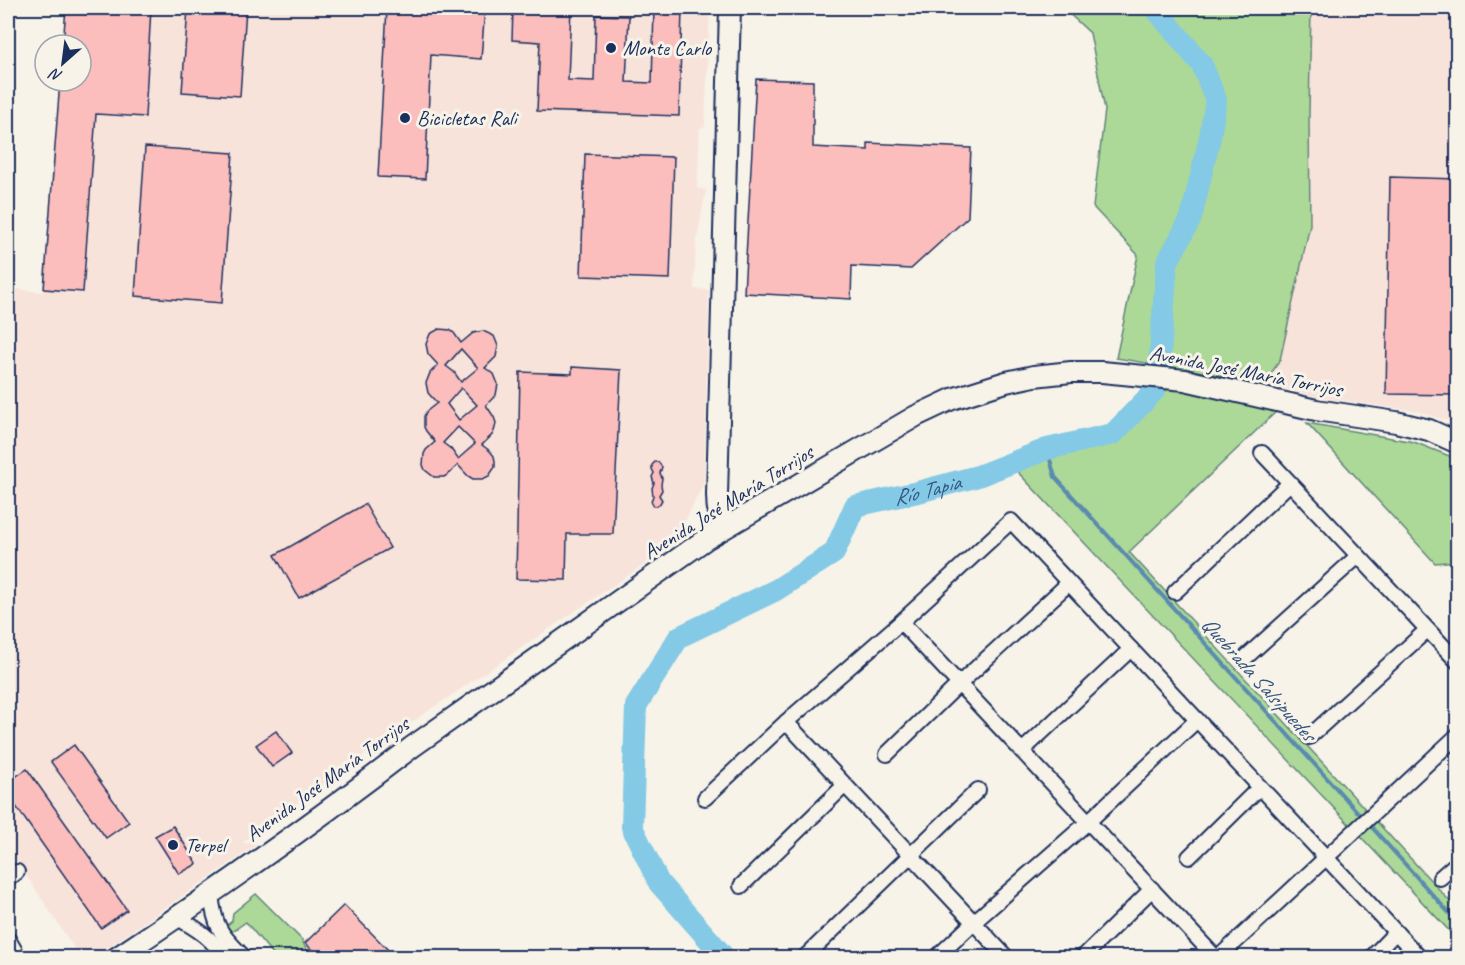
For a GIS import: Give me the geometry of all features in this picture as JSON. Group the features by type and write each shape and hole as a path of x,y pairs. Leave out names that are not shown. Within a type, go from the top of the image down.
{"main road":[{"path":"724,528 717,510 717,495 730,8"},
{"name":"Avenida José María Torrijos","path":"116,957 211,893 412,747 724,528 916,416 952,399 1034,376 1071,372 1127,374 1185,380 1316,410 1396,422 1430,430 1458,443"}],"street":[{"path":"1262,453 1458,662"},
{"path":"1175,592 1290,483"},
{"path":"705,798 786,722 901,622 1011,521 1420,957"},
{"path":"1244,659 1358,556"},
{"path":"887,754 1069,583"},
{"path":"901,622 1217,957 1458,735"},
{"path":"1309,737 1427,630"},
{"path":"1022,751 1131,649"},
{"path":"936,957 1088,822 1197,720"},
{"path":"786,722 1007,957"},
{"path":"741,886 845,785"},
{"path":"1189,857 1260,787"},
{"path":"804,957 978,790"},
{"path":"1440,878 1458,862"},
{"path":"1082,957 1152,889"},
{"path":"211,893 214,917 238,956"},
{"path":"176,917 200,930 225,957"},
{"path":"1371,957 1396,932"},
{"path":"8,939 19,957"}],"shaded area":[{"path":"66,8 710,8 705,127 700,128 697,188 706,190 696,244 694,289 709,290 704,483 673,545 378,745 242,843 258,844 94,957 80,957 8,848 8,288 43,292 59,93 93,93 93,33 64,33"},
{"path":"1311,8 1457,8 1457,424 1416,411 1316,397 1265,383 1280,360 1309,113"}],"green space":[{"path":"1063,8 1311,8 1310,225 1280,360 1265,383 1116,358 1138,255 1093,207 1105,110 1090,33"},
{"path":"1172,385 1279,409 1129,552 1457,909 1457,939 1014,468 1122,431"},
{"path":"1307,423 1414,442 1457,459 1457,561 1435,563"},
{"path":"256,894 302,940 313,957 275,957 246,922 230,933 226,926 232,921 233,913"}],"building":[{"path":"66,8 151,8 145,117 96,114 83,292 44,289 59,93 93,93 93,33 64,33"},
{"path":"188,8 246,8 240,96 182,92"},
{"name":"Bicicletas Rali","path":"387,8 485,8 481,59 431,55 425,179 378,177"},
{"name":"Monte Carlo","path":"513,8 571,8 568,80 594,81 596,15 629,16 626,82 652,83 654,8 682,9 679,116 537,111 540,42 512,40"},
{"path":"756,79 813,81 813,147 868,150 868,143 971,148 968,217 911,269 852,266 851,299 744,293"},
{"path":"145,147 233,153 222,303 135,296"},
{"path":"585,154 674,157 670,279 581,276"},
{"path":"1390,177 1458,179 1458,395 1386,394"},
{"path":"439,329 450,330 461,343 473,333 483,331 494,336 498,346 496,357 485,368 494,374 498,384 496,395 486,405 496,423 493,434 482,445 494,456 495,467 489,476 483,479 473,479 458,465 444,477 434,477 425,470 423,465 426,450 435,442 424,427 424,416 437,403 428,393 426,383 430,373 438,365 428,354 426,344 430,334","holes":["461,349 478,368 461,382 446,366","461,388 477,405 459,420 447,404","458,427 475,444 458,459 443,443"]},
{"path":"572,367 621,370 613,534 567,534 566,580 516,579 520,372 572,374"},
{"path":"655,462 662,467 660,473 662,490 659,495 662,500 657,506 654,506 651,501 654,483 652,465"},
{"path":"365,504 390,548 299,598 275,555"},
{"path":"276,731 292,753 272,767 256,745"},
{"path":"74,745 129,822 106,838 51,762"},
{"path":"27,769 127,910 101,928 8,795 8,782"},
{"name":"Terpel","path":"173,826 197,864 179,874 155,836"},
{"path":"344,905 395,957 319,957 305,943"}],"waterway":[{"name":"Río Tapia","path":"725,958 659,883 632,827 636,706 679,637 776,590 834,553 855,506 978,476 1047,449 1113,434 1155,390 1167,263 1191,218 1216,100 1202,65 1155,8"},
{"name":"Quebrada Salsipuedes","path":"1047,449 1055,477 1363,818"},
{"name":"Quebrada Salsipuedes","path":"1368,823 1458,923"}],"place":[{"name":"Monte Carlo","path":"611,48"},
{"name":"Bicicletas Rali","path":"405,118"},
{"name":"Terpel","path":"173,845"}]}
